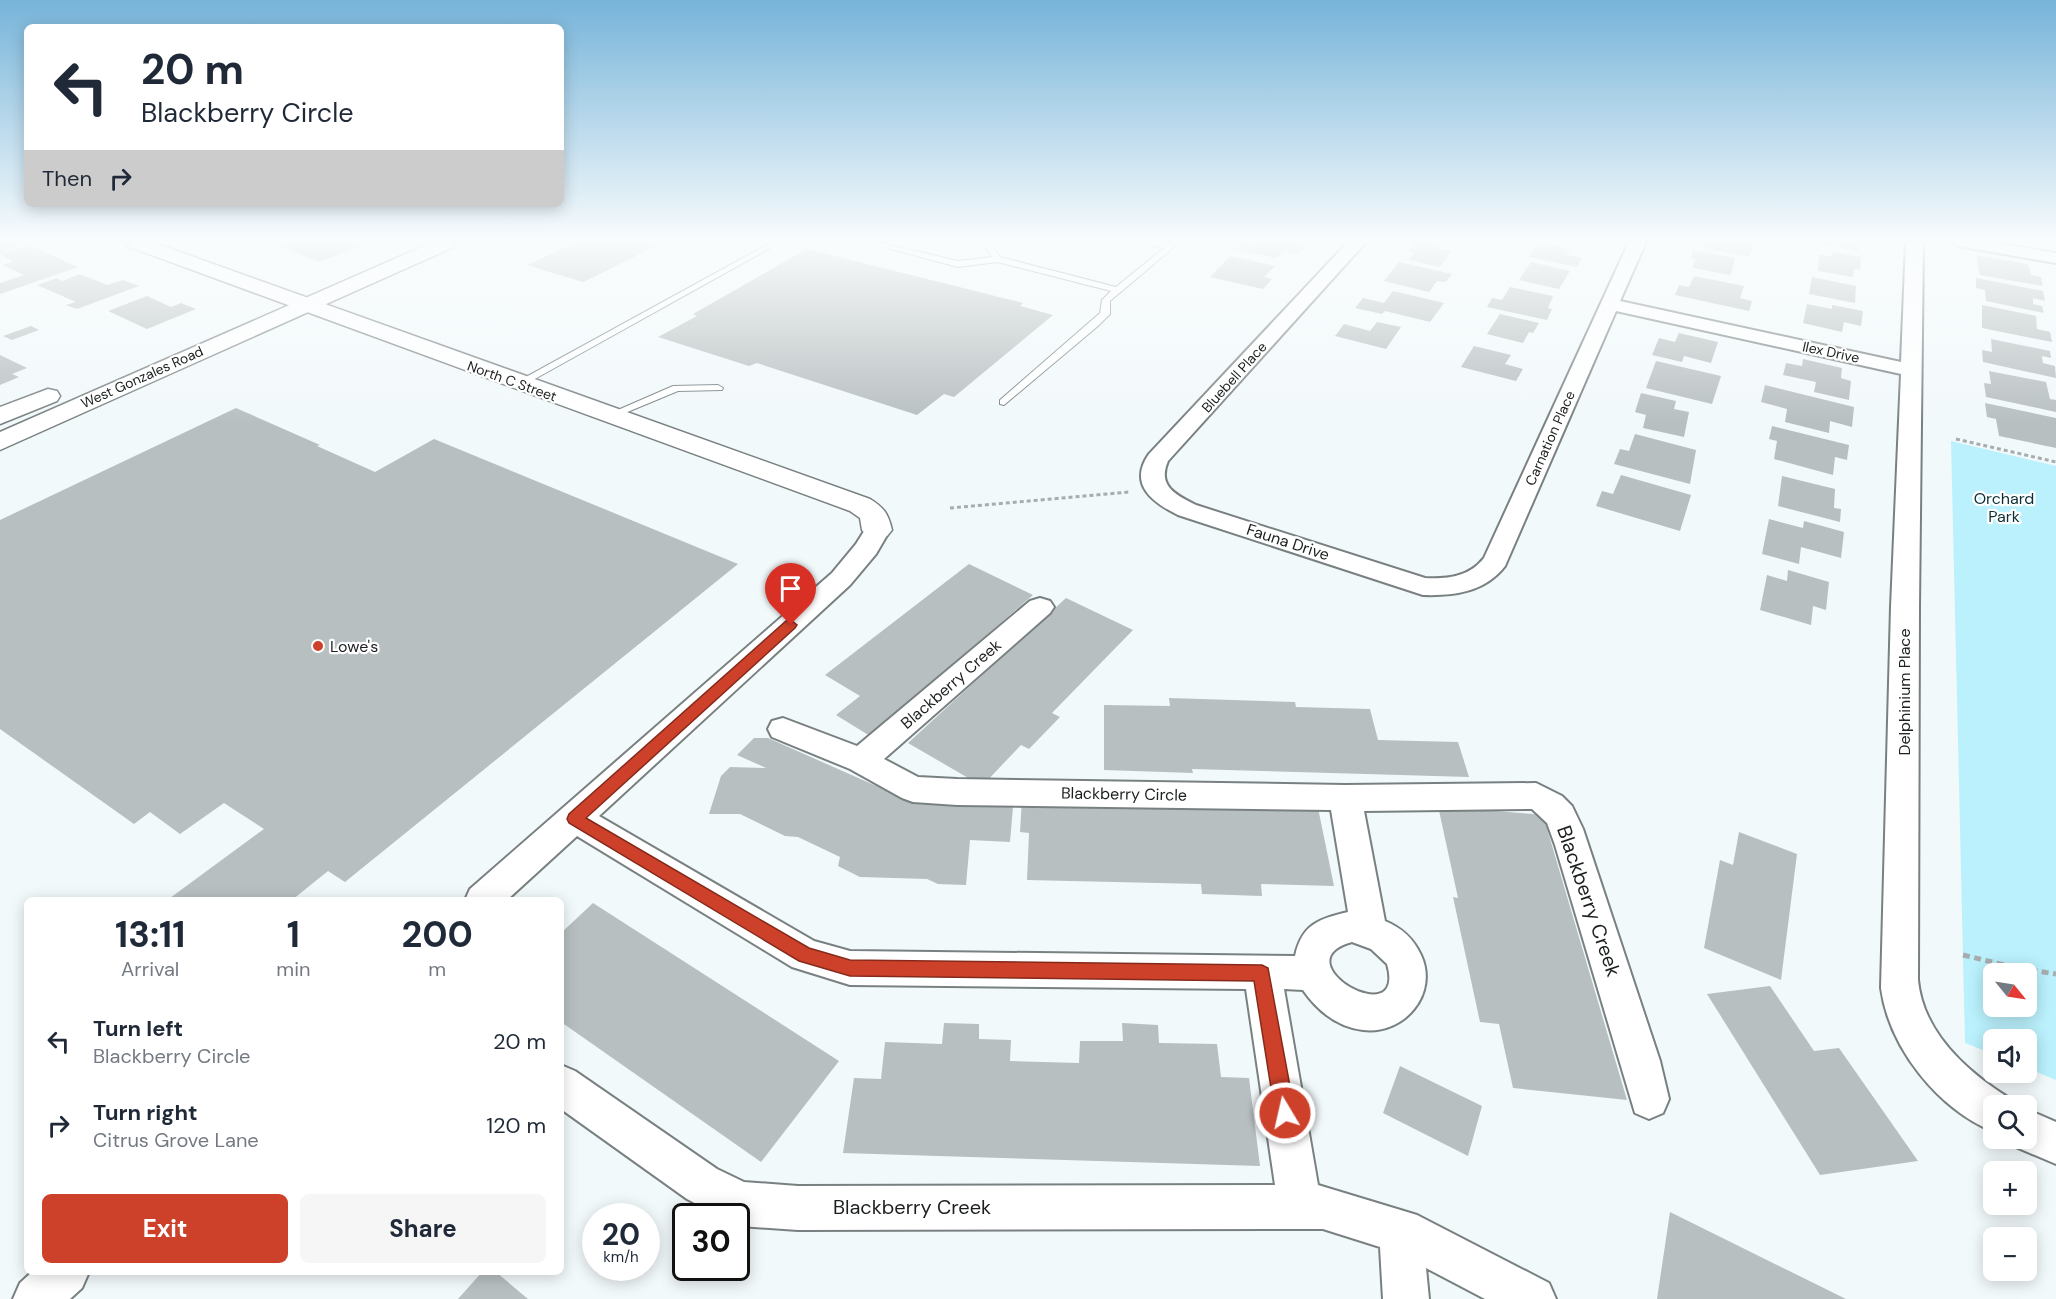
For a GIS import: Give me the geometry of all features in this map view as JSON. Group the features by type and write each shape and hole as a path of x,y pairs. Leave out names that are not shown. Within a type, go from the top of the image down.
{"street":[{"name":"West Gonzales Road","path":"0,416 262,303"},
{"name":"West Gonzales Road","path":"0,442 287,303"},
{"name":"North C Street","path":"326,303 520,383 860,505 874,514 877,530"},
{"name":"Bluebell Place","path":"1157,490 1151,480 1150,470 1157,459 1302,303"},
{"name":"Delphinium Place","path":"1913,303 1905,607 1902,939 1899,955 1903,1005 1913,1031 1935,1060 1956,1082 1983,1104"},
{"name":"Ilex Drive","path":"1610,304 1911,369"},
{"name":"Carnation Place","path":"1423,586 1453,586 1467,583 1490,570 1610,304"},
{"name":"Fauna Drive","path":"1157,490 1168,502 1187,510 1423,586"},
{"path":"486,897 842,579 867,548 877,530"},
{"name":"Blackberry Creek","path":"861,761 1041,607"},
{"name":"Blackberry Circle","path":"783,729 861,761 913,789 957,792 1345,798"},
{"name":"Blackberry Creek","path":"1345,798 1536,796 1551,803 1558,811 1572,846 1630,1028 1649,1099"},
{"path":"1345,798 1369,929"},
{"path":"575,819 805,955 850,968 1313,973"},
{"path":"1352,926 1369,929 1396,946 1405,959 1409,972 1409,986 1403,998 1393,1007 1363,1012 1346,1007 1332,999 1321,987 1313,973 1311,958 1315,945 1323,935 1336,928 1352,926"},
{"path":"1262,973 1300,1206"},
{"name":"Blackberry Creek","path":"564,1087 702,1184 740,1204 798,1208 1323,1207 1401,1231 1533,1299"},
{"path":"2037,1135 2056,1143"},
{"path":"1401,1231 1406,1299"},
{"path":"36,1299 63,1275"}],"lane":[{"path":"520,383 667,303"},
{"path":"1004,402 1095,324 1105,314 1106,303"},
{"path":"609,416 677,388 718,388"}],"path":[{"path":"1956,439 2056,462"},
{"path":"950,508 1157,490"},
{"path":"1963,955 2017,968 2056,974"}],"green space":[{"name":"Orchard Park","path":"1951,441 2056,466 2056,1080 2037,1072 2037,1029 1983,1029 1983,1050 1965,1043"}],"building":[{"path":"74,303 94,303 77,309 66,305"},
{"path":"130,303 161,303 171,307 181,303 196,309 147,329 108,311"},
{"path":"713,303 1021,303 1020,306 1053,315 954,397 944,394 917,415 757,363 749,366 658,337 697,316 693,314"},
{"path":"1359,303 1444,303 1430,322 1385,311 1382,314 1355,308"},
{"path":"1489,303 1550,303 1548,308 1552,309 1547,320 1487,307"},
{"path":"1710,303 1752,303 1749,311"},
{"path":"1994,303 2033,303 2042,306 2044,313"},
{"path":"1807,304 1832,309 1832,305 1863,311 1861,326 1844,322 1842,332 1803,323"},
{"path":"1982,305 2036,316 2037,329 2050,332 2052,342 1982,328"},
{"path":"1500,314 1539,323 1533,333 1529,332 1523,343 1487,334"},
{"path":"1377,322 1401,327 1386,349 1335,336 1344,324 1370,331"},
{"path":"31,326 39,330 12,340 3,336"},
{"path":"1679,333 1718,342 1711,363 1684,356 1682,362 1652,355 1659,338 1675,342"},
{"path":"1991,339 2050,351 2051,358 2042,356 2043,363 2055,366 2056,378 1983,362 1982,350 1992,352"},
{"path":"1474,346 1511,355 1505,364 1523,369 1516,381 1461,367"},
{"path":"0,355 27,368 12,374 19,377 0,385"},
{"path":"1803,359 1842,368 1841,378 1851,381 1849,400 1814,392 1816,382 1783,375 1786,363 1802,366"},
{"path":"1656,361 1721,376 1712,404 1646,388"},
{"path":"1989,371 2046,382 2050,399 2056,400 2056,412 1986,397 1984,383 1991,384"},
{"path":"1765,385 1854,407 1852,427 1830,421 1829,433 1785,422 1787,409 1761,402"},
{"path":"1641,393 1676,401 1674,409 1689,412 1684,437 1643,428 1646,415 1635,412"},
{"path":"1985,403 2056,418 2056,448 1999,436 1996,419 1987,417"},
{"name":"Lowe's","path":"236,408 375,472 434,439 738,564 345,882 328,871 296,897 171,897 264,829 224,803 180,834 150,812 134,824 0,729 0,520"},
{"path":"1772,426 1849,445 1847,460 1835,457 1833,475 1774,459 1777,441 1769,439"},
{"path":"1635,434 1696,450 1690,484 1614,464 1620,449 1629,451"},
{"path":"1621,475 1691,495 1680,531 1596,506 1602,491 1613,494"},
{"path":"1782,476 1835,489 1834,508 1841,509 1840,522 1778,506"},
{"path":"1769,519 1803,528 1804,521 1844,532 1841,558 1801,547 1799,564 1762,554"},
{"path":"969,564 1033,595 870,736 836,715 860,696 825,675"},
{"path":"1788,570 1829,582 1826,610 1813,606 1811,625 1760,610 1767,575 1787,581"},
{"path":"1066,598 1133,630 1052,713 1060,717 1029,749 1021,745 982,786 908,743"},
{"path":"1169,698 1295,702 1296,707 1370,709 1378,740 1458,742 1469,777 1192,769 1193,773 1104,770 1104,705 1170,706"},
{"path":"754,738 768,738 917,804 1013,807 1010,842 970,840 966,885 938,884 927,879 860,877 838,866 840,857 798,837 785,836 740,814 709,814 721,776 730,767 766,768 737,755"},
{"path":"1022,799 1318,808 1334,886 1261,884 1262,896 1202,894 1201,884 1027,880 1029,833 1020,832"},
{"path":"1438,806 1543,815 1627,1100 1513,1088 1499,1024 1480,1022 1453,897 1458,898"},
{"path":"1739,832 1797,854 1781,980 1704,948 1720,860 1733,865"},
{"path":"593,903 839,1061 761,1162 564,1024 564,930"},
{"path":"1770,986 1814,1051 1839,1048 1918,1161 1820,1175 1707,994"},
{"path":"944,1023 979,1024 979,1039 1011,1040 1010,1061 1079,1063 1080,1041 1123,1041 1122,1023 1158,1025 1159,1043 1217,1044 1221,1077 1249,1078 1260,1166 843,1153 854,1078 881,1079 885,1042 942,1044"},
{"path":"1400,1066 1482,1106 1468,1156 1383,1113"},
{"path":"1670,1212 1846,1299 1657,1299"},
{"path":"479,1275 500,1275 528,1299 458,1299"}],"place":[{"name":"Lowe's","path":"318,646"}],"route":[{"path":"791,625 575,819 805,955 850,968 1262,973 1285,1113"}]}
